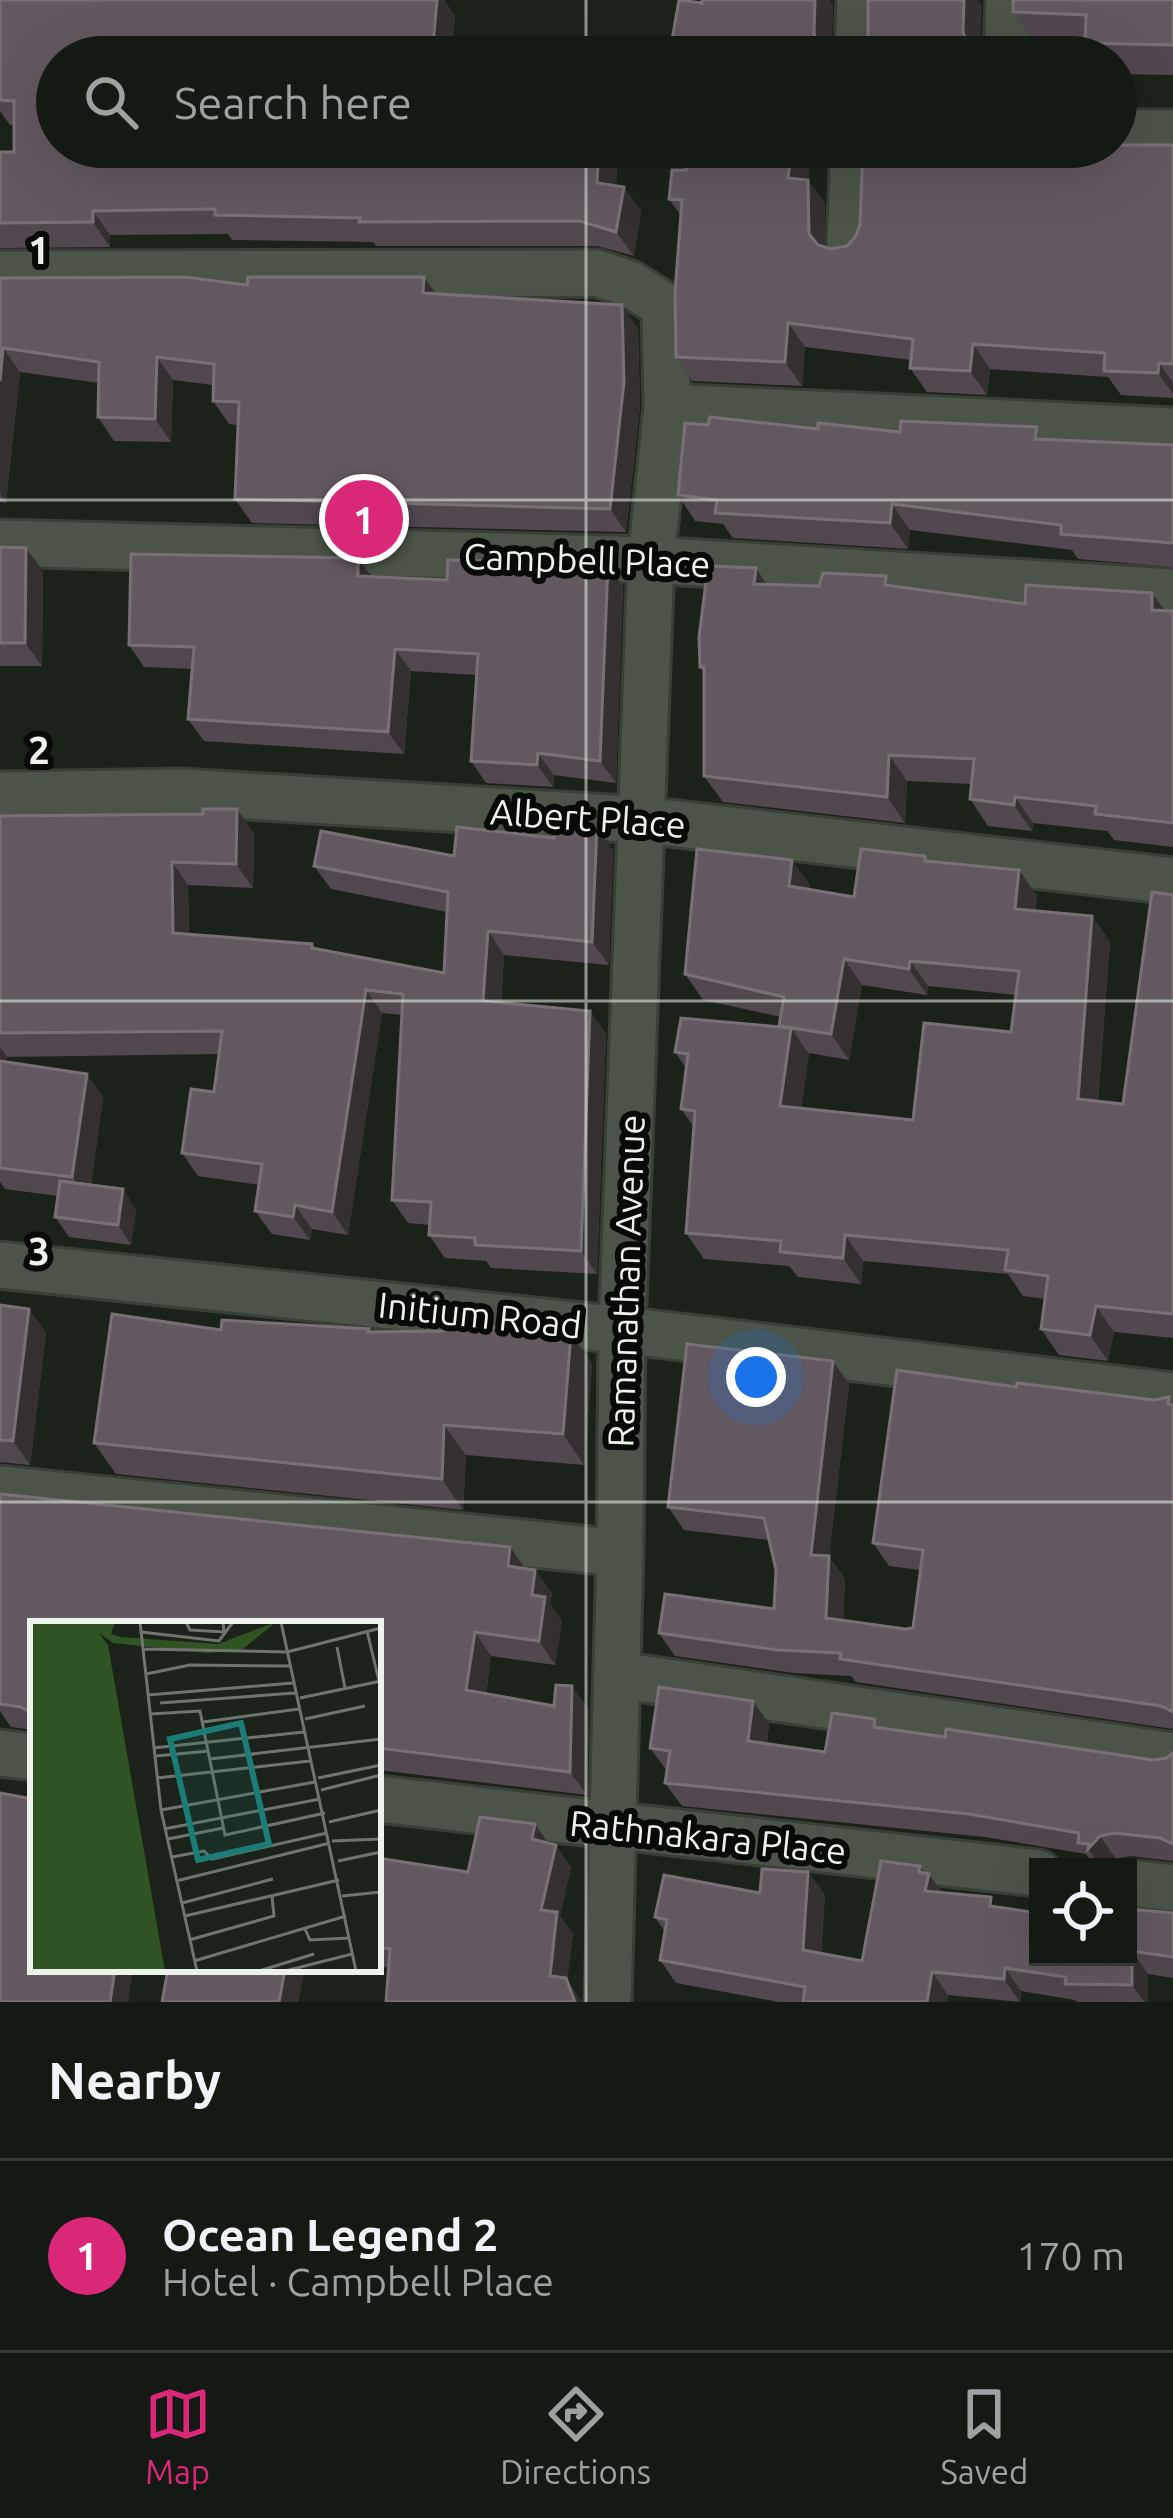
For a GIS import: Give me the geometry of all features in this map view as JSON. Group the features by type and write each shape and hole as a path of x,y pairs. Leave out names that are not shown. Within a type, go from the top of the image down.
{"street":[{"path":"859,36 860,0"},
{"path":"1007,36 1009,0"},
{"path":"1137,133 1173,134"},
{"path":"850,248 853,168"},
{"name":"Ramanathan Avenue","path":"0,274 597,272 630,284 665,306 667,407 651,560 622,1330 608,2002"},
{"path":"667,407 1173,431"},
{"name":"Campbell Place","path":"0,542 651,560 1173,592"},
{"name":"Albert Place","path":"0,795 182,792 643,820 1173,881"},
{"name":"Initium Road","path":"0,1265 622,1330 1173,1396"},
{"path":"0,1489 620,1552"},
{"path":"618,1675 1173,1756"},
{"path":"0,1754 30,1757"},
{"name":"Rathnakara Place","path":"381,1799 1029,1872"},
{"path":"1137,1884 1173,1888"}],"building":[{"path":"0,0 437,0 434,36 36,36 36,168 598,168 597,183 624,187 616,232 580,221 359,222 360,218 215,215 215,209 93,211 93,222 0,223 0,152 14,152 14,101 0,100"},
{"path":"679,0 815,0 815,36 673,36"},
{"path":"868,0 964,0 964,36 868,35"},
{"path":"1013,0 1173,0 1173,45 1137,44 1137,36 1085,36 1086,15 1013,12"},
{"path":"1137,145 1173,145 1173,364 1159,363 1158,373 1104,371 1105,353 973,344 970,371 910,368 913,339 788,323 785,362 676,357 682,200 669,199 672,170 789,168 788,178 808,180 809,234 818,245 847,246 860,224 862,168 1137,168"},
{"path":"185,277 247,285 248,277 424,277 423,293 622,305 624,382 610,509 235,499 239,402 213,401 214,364 157,357 155,419 98,417 99,362 3,348 0,381 0,278"},
{"path":"710,417 900,432 901,421 1037,427 1035,439 1173,445 1173,543 1061,534 1061,525 892,504 890,523 715,513 717,500 678,495 685,423 708,425"},
{"path":"0,547 26,548 25,643 0,643"},
{"path":"131,554 358,558 358,576 447,580 448,560 608,564 600,761 538,753 537,765 471,761 478,654 395,649 388,732 188,719 194,647 129,645"},
{"path":"708,566 756,568 754,584 819,586 823,573 886,576 885,585 1025,604 1026,585 1152,593 1152,610 1173,611 1173,823 1095,814 1096,806 1015,797 1014,805 970,799 974,759 889,755 887,797 704,776 704,667 700,667 699,637"},
{"path":"203,809 237,809 236,864 172,862 173,933 312,944 312,948 444,973 448,892 314,866 321,831 454,856 457,827 554,838 556,823 597,827 592,942 488,931 483,1001 590,1011 581,1251 475,1245 475,1238 429,1235 431,1202 392,1200 403,994 366,990 332,1212 295,1205 293,1217 255,1211 262,1164 182,1153 191,1089 214,1092 222,1031 0,1033 0,816 203,814"},
{"path":"697,849 792,860 789,886 854,897 861,849 1019,870 1015,909 1092,916 1078,1099 1123,1104 1152,892 1173,895 1173,1314 1096,1306 1090,1335 1041,1329 1048,1276 1005,1270 1008,1250 845,1235 843,1258 780,1252 781,1241 686,1233 695,1111 681,1109 688,1054 675,1052 681,1018 791,1028 780,1106 913,1120 924,1023 1011,1032 1019,971 910,961 909,969 844,959 831,1034 779,1026 784,997 685,974"},
{"path":"0,1061 87,1074 72,1177 0,1168"},
{"path":"60,1181 123,1189 118,1225 55,1217"},
{"path":"0,1305 29,1309 13,1441 0,1440"},
{"path":"112,1314 221,1330 222,1320 368,1332 443,1331 443,1323 571,1334 563,1434 444,1425 442,1479 94,1443"},
{"path":"687,1344 833,1361 811,1555 829,1556 826,1618 905,1629 913,1628 923,1550 873,1543 897,1370 1016,1387 1017,1383 1154,1400 1169,1397 1168,1404 1173,1405 1173,1712 1161,1706 840,1659 841,1653 777,1650 659,1633 665,1594 774,1609 776,1570 764,1518 668,1507"},
{"path":"0,1494 510,1547 508,1566 535,1570 532,1595 545,1597 539,1641 475,1632 466,1690 554,1706 556,1685 572,1686 570,1772 381,1748 381,1621 30,1621 30,1712 0,1704"},
{"path":"659,1687 753,1701 748,1741 825,1752 832,1713 875,1719 874,1727 945,1737 946,1729 1153,1760 1173,1753 1173,1844 1114,1833 1100,1836 1088,1849 1089,1844 1078,1843 1079,1833 969,1814 665,1783 670,1751 650,1748"},
{"path":"0,1793 30,1798 30,1972 115,1972 110,2002 0,2002"},
{"path":"480,1817 535,1824 532,1839 556,1845 541,1910 557,1912 550,1976 566,1978 575,2002 386,2002 390,1949 381,1948 381,1858 468,1872"},
{"path":"881,1861 920,1866 919,1872 929,1874 925,1891 991,1897 990,1906 1029,1912 1029,1966 1132,1966 1132,1985 1065,1984 1066,1977 1005,1968 1004,1979 932,1972 927,2002 803,2002 805,1987 660,1960 667,1920 655,1917 664,1875 760,1893 762,1869 808,1872 803,1950 862,1961"},
{"path":"1137,1910 1173,1913 1173,1957 1137,1952"},
{"path":"167,1972 284,1972 279,2002 162,2002"}],"place":[{"name":"Ocean Legend 2","path":"364,519"}]}
